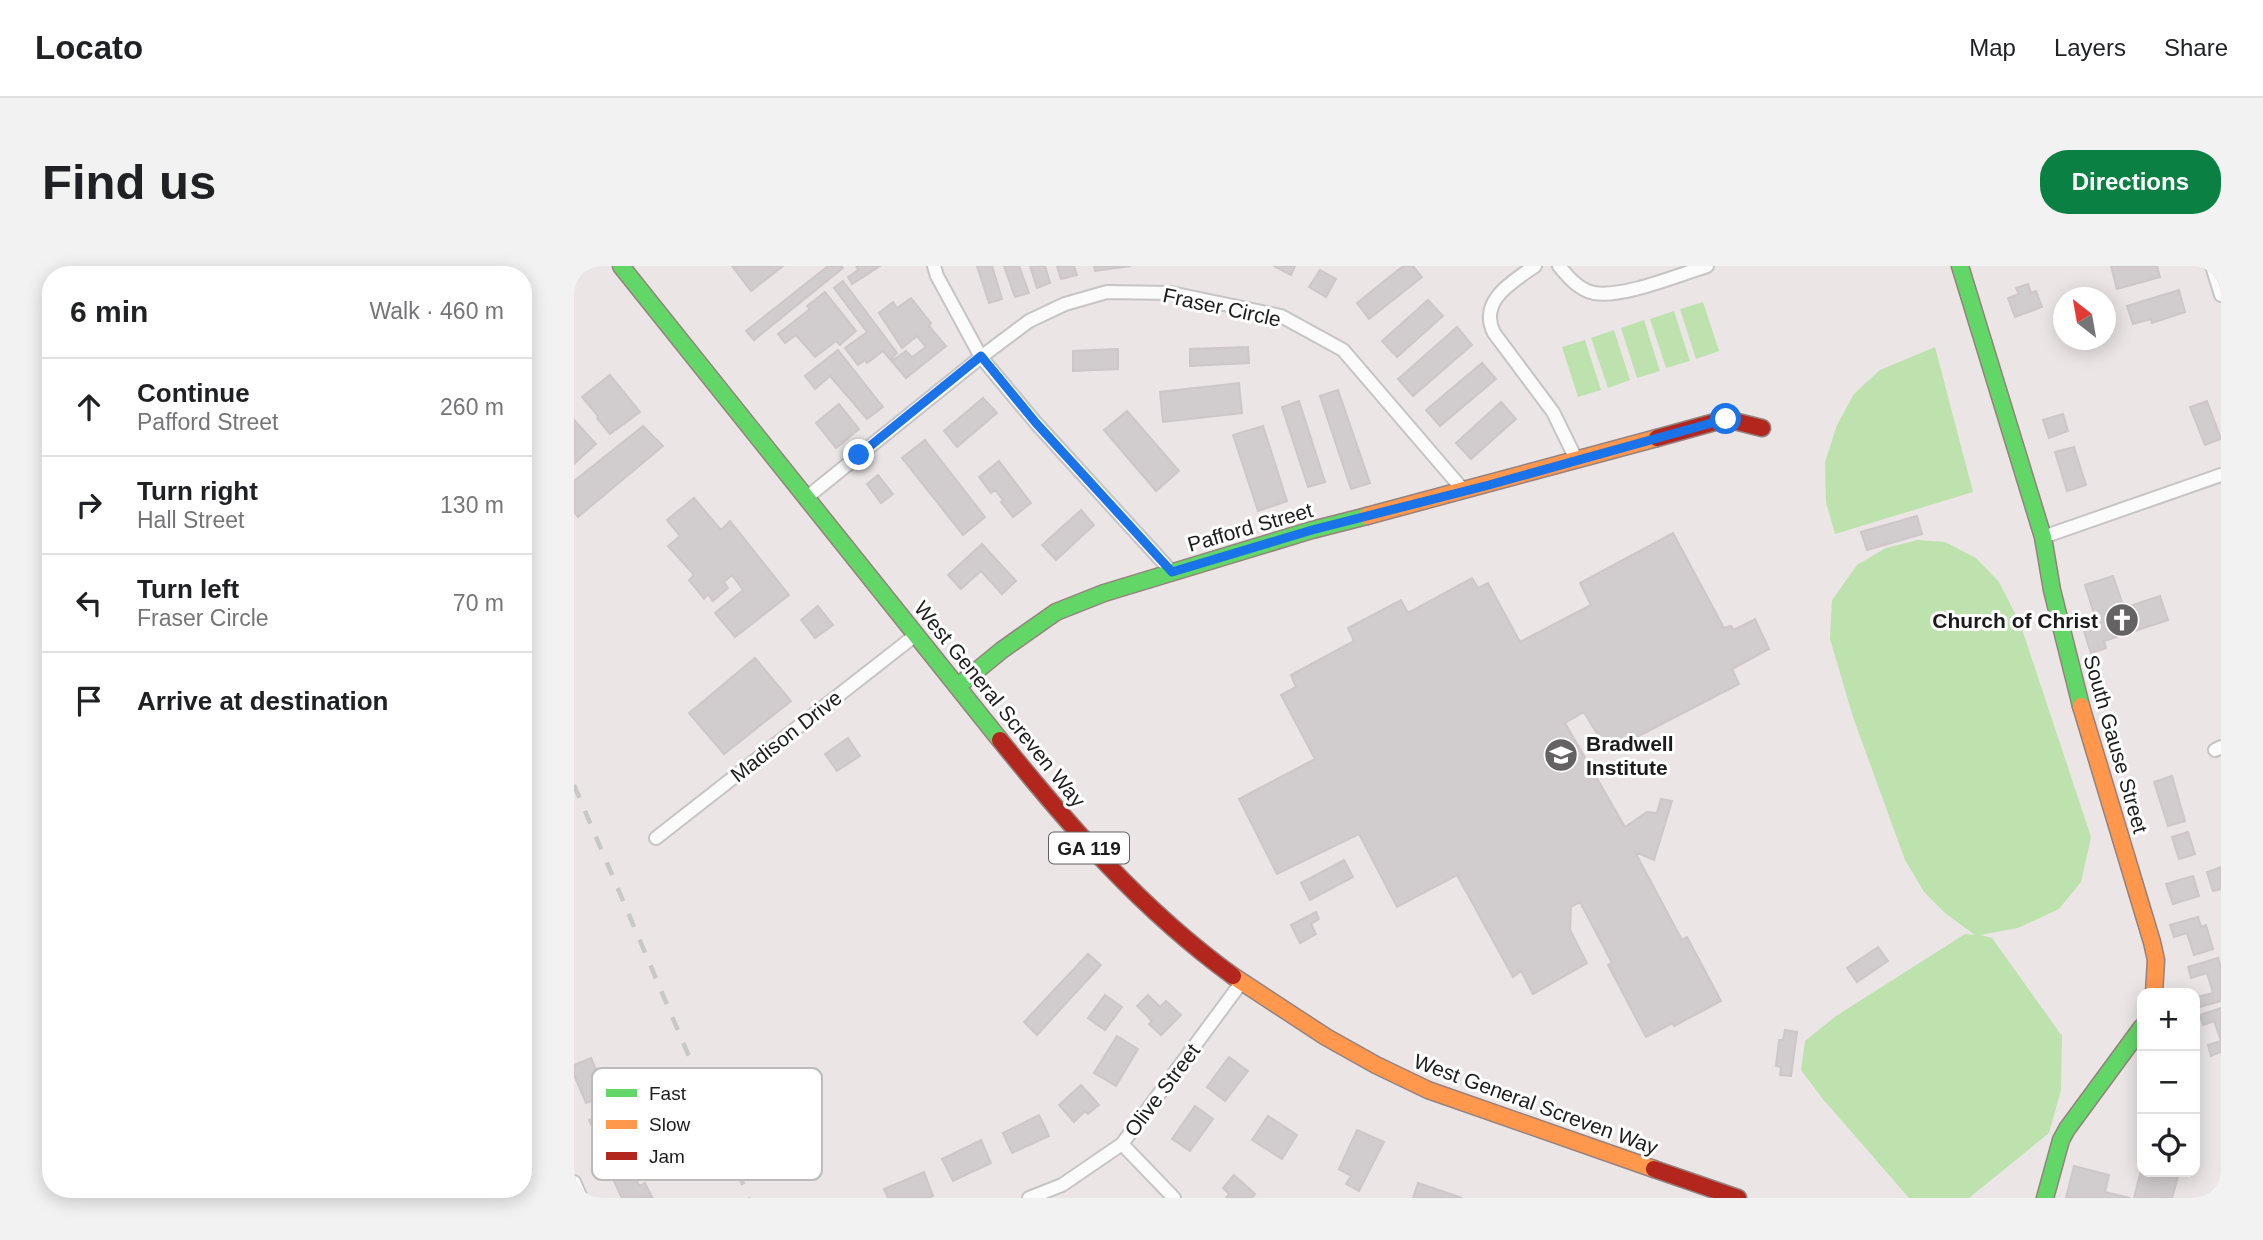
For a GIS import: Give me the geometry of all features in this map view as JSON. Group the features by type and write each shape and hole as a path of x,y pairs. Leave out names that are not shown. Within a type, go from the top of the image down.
{"street":[{"name":"West General Screven Way","path":"621,266 1087,846 1169,926 1241,983 1323,1036 1430,1091 1738,1198"},
{"path":"934,266 981,356 1036,423 1172,572"},
{"path":"1535,266 1495,298 1490,308 1489,324 1553,412 1577,461"},
{"path":"1559,266 1583,288 1593,293 1608,293 1633,289 1707,266"},
{"name":"South Gause Street","path":"1960,266 2043,537 2052,590 2082,711 2152,942 2156,960 2154,988"},
{"path":"2211,266 2221,295"},
{"name":"Fraser Circle","path":"806,498 981,356 1029,321 1065,304 1107,292 1171,293 1281,316 1343,350 1464,491"},
{"name":"Pafford Street","path":"958,686 1002,650 1056,612 1104,593 1312,530 1726,419 1762,428"},
{"path":"2043,537 2221,475"},
{"name":"Madison Drive","path":"656,838 917,634"},
{"name":"Olive Street","path":"1029,1198 1062,1185 1122,1143 1241,983"},
{"path":"2045,1198 2061,1140 2067,1129 2137,1037"},
{"path":"1122,1143 1174,1198"},
{"path":"574,1182 581,1198"}],"green space":[{"path":"1703,302 1719,351 1696,359 1680,309"},
{"path":"1674,311 1690,361 1666,368 1650,319"},
{"path":"1644,320 1660,371 1637,378 1621,328"},
{"path":"1614,330 1630,380 1608,388 1591,338"},
{"path":"1585,340 1601,390 1578,397 1562,347"},
{"path":"1935,347 1973,492 1835,534 1826,502 1825,462 1837,425 1854,394 1880,370"},
{"path":"1918,540 1945,542 1976,558 1999,582 2020,623 2091,837 2081,882 2059,909 2018,928 1980,935 1992,938 2062,1036 2061,1090 2049,1133 1969,1198 1909,1198 1801,1070 1805,1041 1836,1016 1965,934 1975,935 1945,913 1924,892 1905,860 1853,717 1830,639 1832,600 1857,565 1886,548"}],"building":[{"path":"732,266 783,266 751,291"},
{"path":"828,266 843,268 754,340 746,331"},
{"path":"856,266 880,266 852,284 848,277 858,270"},
{"path":"977,266 992,266 1002,299 989,303"},
{"path":"1004,266 1019,266 1029,293 1015,297"},
{"path":"1030,266 1045,266 1050,283 1037,288"},
{"path":"1057,266 1074,266 1077,275 1061,279"},
{"path":"1094,266 1131,266 1095,271"},
{"path":"1274,266 1295,266 1291,275"},
{"path":"1403,266 1413,266 1422,277 1369,319 1357,303"},
{"path":"2111,266 2157,266 2160,277 2117,289"},
{"path":"1320,270 1336,279 1326,297 1309,287"},
{"path":"843,281 897,353 893,360 906,351 912,357 926,347 917,336 902,348 879,313 893,302 897,308 911,298 946,346 906,378 883,351 867,363 865,360 858,365 845,348 867,332 834,288"},
{"path":"2028,284 2031,293 2036,291 2042,307 2015,317 2008,298 2019,294 2016,288"},
{"path":"2179,290 2185,312 2152,323 2151,319 2133,324 2127,306"},
{"path":"825,292 856,331 840,345 836,341 815,357 796,335 785,343 778,334 810,309 807,306"},
{"path":"1428,300 1443,316 1397,357 1382,341"},
{"path":"1457,327 1472,345 1413,396 1398,379"},
{"path":"1248,347 1249,363 1190,366 1190,349"},
{"path":"1118,349 1118,369 1073,371 1073,351"},
{"path":"838,350 883,407 867,419 830,376 815,389 805,376"},
{"path":"1482,363 1496,379 1440,426 1426,410"},
{"path":"610,375 640,412 610,434 582,397"},
{"path":"1239,383 1242,413 1163,422 1160,392"},
{"path":"1338,390 1370,483 1351,489 1320,396"},
{"path":"983,398 997,413 957,447 944,431"},
{"path":"1299,401 1325,482 1308,487 1282,407"},
{"path":"2207,401 2221,439 2205,445 2190,407"},
{"path":"1501,402 1516,419 1471,459 1456,443"},
{"path":"839,404 859,429 836,448 816,423"},
{"path":"1127,411 1179,471 1156,491 1104,430"},
{"path":"2063,414 2068,431 2049,438 2043,420"},
{"path":"574,420 596,444 574,464"},
{"path":"643,426 663,446 578,517 574,512 574,481"},
{"path":"1263,426 1287,501 1258,511 1233,435"},
{"path":"925,440 985,517 963,535 902,458"},
{"path":"2074,447 2086,485 2067,491 2055,452"},
{"path":"999,461 1031,503 1013,517 995,490 991,493 979,477"},
{"path":"878,475 893,494 881,503 867,484"},
{"path":"694,498 721,530 730,521 789,595 735,637 715,613 743,590 732,575 724,582 728,588 713,601 708,594 704,599 689,580 694,575 668,546 680,536 667,520"},
{"path":"1081,510 1094,525 1056,560 1042,545"},
{"path":"1917,516 1922,534 1867,550 1861,532"},
{"name":"Bradwell Institute","path":"1673,533 1724,628 1731,626 1734,630 1755,619 1769,649 1732,669 1739,684 1608,752 1584,712 1565,723 1625,827 1647,812 1657,813 1661,799 1672,801 1654,860 1635,852 1682,940 1687,937 1721,1001 1674,1026 1673,1023 1646,1037 1608,965 1612,963 1580,902 1571,907 1570,930 1587,963 1533,994 1521,971 1513,977 1457,875 1397,907 1359,834 1277,874 1239,799 1315,759 1281,695 1296,687 1291,675 1354,641 1348,628 1401,600 1408,613 1472,578 1478,588 1488,583 1520,642 1591,605 1580,583"},
{"path":"982,544 1016,581 1002,594 981,571 961,589 948,575"},
{"path":"2113,576 2124,608 2160,596 2168,620 2104,641 2106,648 2091,653 2082,625 2096,620 2085,585"},
{"path":"818,606 833,625 815,638 801,620"},
{"path":"755,658 791,701 724,754 689,713"},
{"path":"848,738 860,756 837,771 825,754"},
{"path":"2172,776 2185,821 2168,826 2154,782"},
{"path":"2188,832 2195,854 2179,859 2172,837"},
{"path":"1344,860 1353,877 1310,900 1301,883"},
{"path":"2221,867 2221,889 2213,891 2207,872"},
{"path":"2193,876 2199,896 2173,904 2166,884"},
{"path":"1316,912 1319,919 1311,924 1316,934 1300,943 1291,925"},
{"path":"2198,917 2201,927 2206,925 2213,949 2194,955 2187,933 2174,937 2170,925"},
{"path":"1878,947 1888,961 1857,982 1847,968"},
{"path":"1088,954 1101,965 1037,1035 1024,1022"},
{"path":"2218,958 2221,967 2221,1001 2200,1007 2200,996 2213,993 2207,973 2191,978 2188,967"},
{"path":"1105,995 1122,1007 1105,1030 1088,1018"},
{"path":"1148,995 1160,1007 1166,1001 1181,1015 1161,1035 1149,1024 1152,1021 1137,1006"},
{"path":"2221,1008 2221,1041 2214,1021 2203,1025 2200,1015"},
{"path":"1785,1030 1797,1032 1791,1076 1780,1075 1781,1067 1776,1066 1779,1040 1783,1040"},
{"path":"1117,1036 1138,1049 1116,1086 1094,1073"},
{"path":"2221,1041 2221,1052 2211,1056 2208,1045"},
{"path":"1229,1057 1248,1071 1225,1101 1207,1087"},
{"path":"591,1058 595,1068 592,1068 592,1101 586,1103 574,1075 574,1065"},
{"path":"1081,1085 1099,1105 1088,1114 1085,1111 1074,1122 1059,1105"},
{"path":"1195,1106 1213,1119 1190,1151 1172,1139"},
{"path":"1039,1115 1049,1136 1012,1153 1003,1133"},
{"path":"1268,1116 1297,1135 1282,1159 1252,1140"},
{"path":"1357,1130 1384,1142 1359,1191 1346,1184 1351,1176 1339,1169"},
{"path":"981,1140 991,1163 953,1181 942,1159"},
{"path":"2074,1166 2109,1175 2105,1192 2130,1198 2066,1198"},
{"path":"924,1172 933,1196 888,1198 884,1189"},
{"path":"1234,1175 1255,1194 1252,1198 1226,1198 1229,1194 1223,1188"},
{"path":"2139,1177 2178,1177 2172,1198 2134,1198"},
{"path":"613,1180 636,1180 639,1186 645,1183 652,1197 622,1198"},
{"path":"1418,1183 1462,1198 1413,1198"}],"railway":[{"path":"574,785 694,1068"},
{"path":"741,1180 749,1198"}],"traffic: fast":[{"path":"621,266 1000,740"},
{"path":"1960,266 2043,537 2052,590 2081,706"},
{"path":"958,686 1002,650 1056,612 1104,593 1367,516"},
{"path":"2045,1198 2061,1140 2067,1129 2137,1034"}],"traffic: slow":[{"path":"1367,516 1657,438"},
{"path":"2081,706 2152,942 2156,960 2154,988"},
{"path":"1233,976 1326,1037 1428,1090 1654,1169"}],"traffic: jam":[{"path":"1657,438 1726,419 1762,428"},
{"path":"1000,740 1053,805 1109,866 1168,923 1233,976"},
{"path":"1654,1169 1738,1198"}],"place":[{"name":"Church of Christ","path":"2122,620"},
{"name":"Bradwell Institute","path":"1561,755"}],"route":[{"path":"859,455 981,356 1036,423 1172,572 1312,530 1489,485 1726,419"}]}
